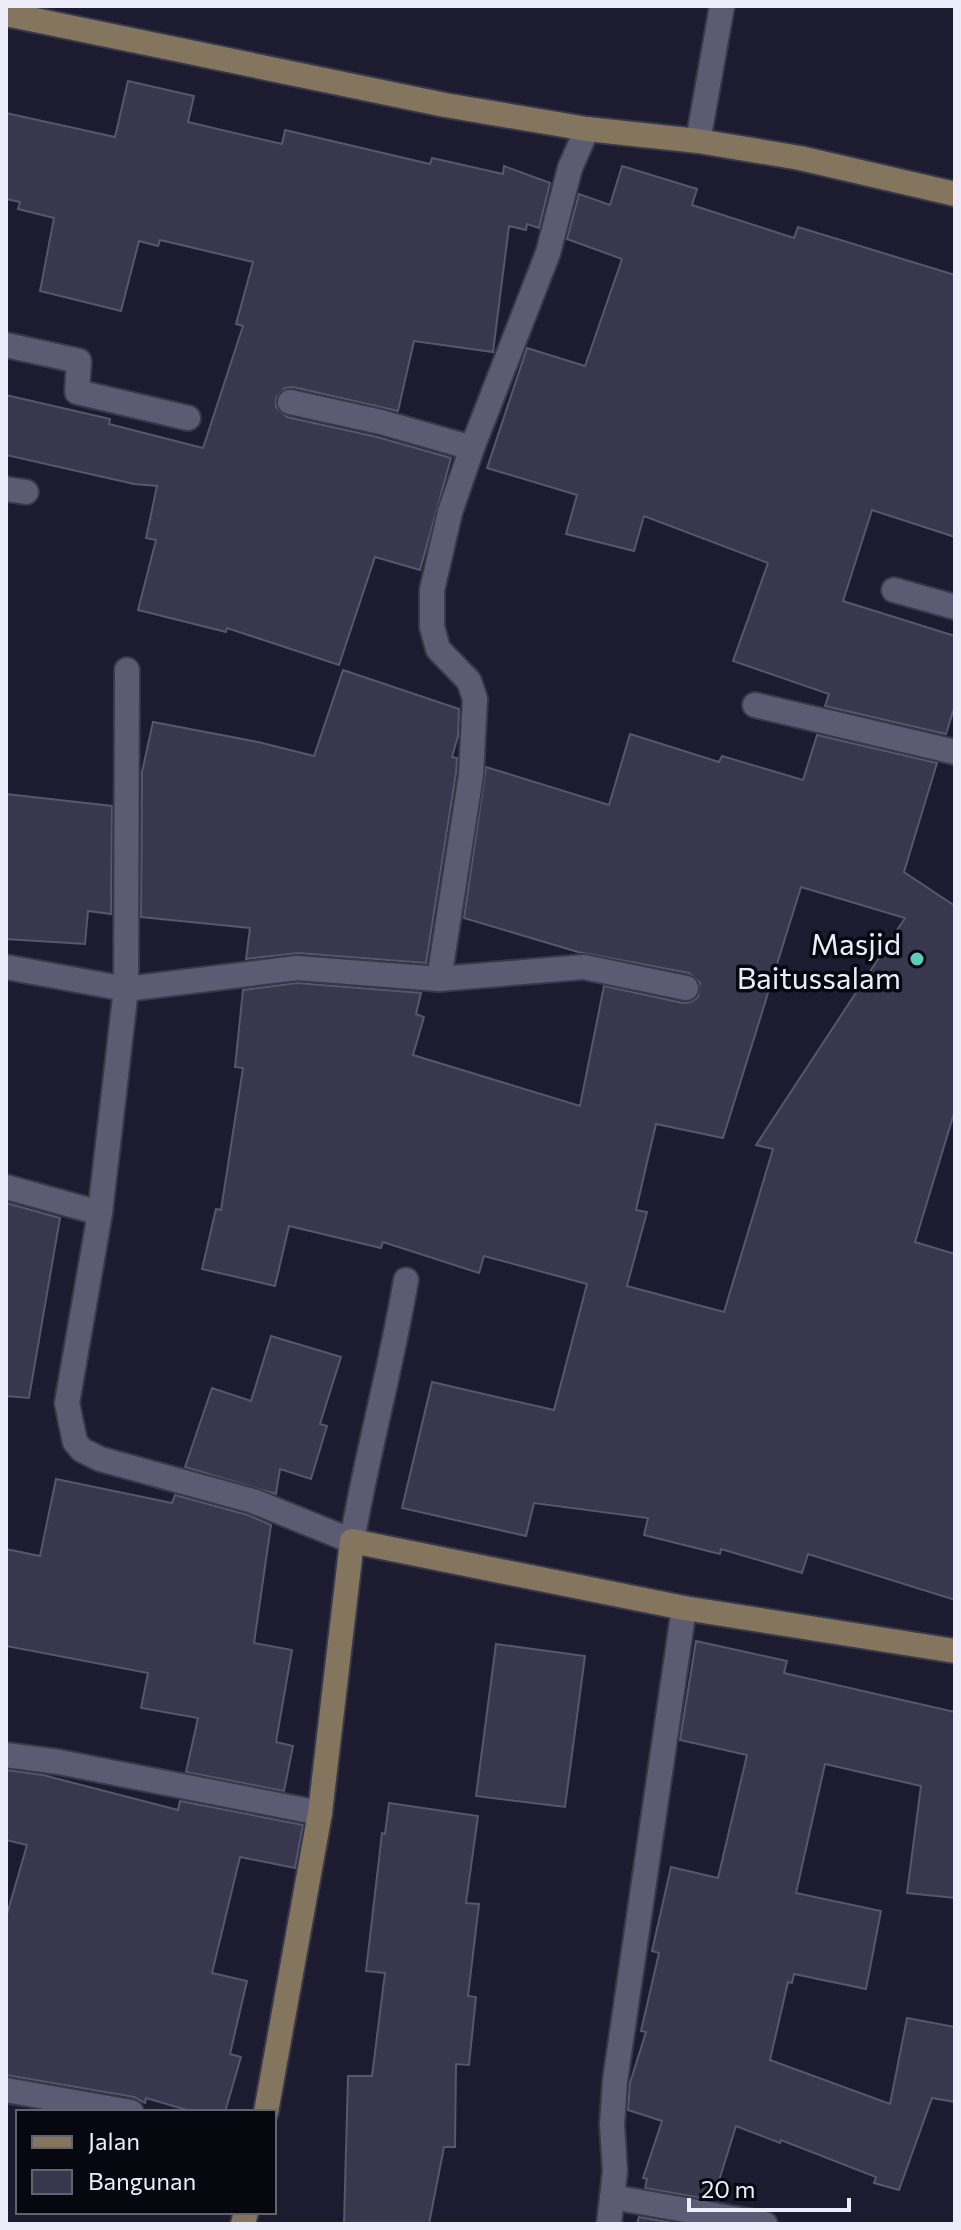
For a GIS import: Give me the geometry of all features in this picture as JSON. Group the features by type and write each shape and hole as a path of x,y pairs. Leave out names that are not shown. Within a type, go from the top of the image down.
{"street":[{"path":"698,141 722,6"},
{"path":"6,14 445,105 587,129 698,141 800,158 955,194"},
{"path":"439,979 471,775 475,699 469,681 438,649 432,627 432,590 450,512 548,253 570,168 587,129"},
{"path":"6,345 79,361 77,392 188,418"},
{"path":"290,402 381,422 472,448"},
{"path":"894,590 955,607"},
{"path":"127,670 126,989 100,1213 67,1403 75,1442 82,1450 100,1459 253,1501 352,1541 684,1608 955,1651"},
{"path":"755,705 955,752"},
{"path":"6,967 126,989 297,968 439,979 584,967 686,988"},
{"path":"6,1187 100,1213"},
{"path":"266,2110 320,1813 359,1497 387,1385 406,1280"},
{"path":"609,2224 615,2171 612,2125 615,2081 684,1608"},
{"path":"6,1755 59,1762 320,1813"},
{"path":"6,2090 120,2110"},
{"path":"612,2197 765,2224"}],"building":[{"path":"128,81 194,96 188,122 282,144 285,130 430,164 432,158 503,174 504,166 550,183 539,228 527,224 526,230 509,226 493,352 414,341 398,411 293,387 285,388 276,398 276,407 287,417 377,437 451,458 420,570 375,557 339,665 227,628 226,632 138,610 156,540 146,538 157,486 134,484 6,455 6,395 110,419 109,424 203,448 243,326 236,324 253,262 160,240 158,246 139,241 121,311 40,291 54,218 18,209 20,202 6,199 6,113 115,137"},
{"path":"622,166 697,189 692,205 794,238 798,227 955,275 955,537 872,510 843,601 955,636 955,705 946,734 825,706 829,694 733,661 768,563 644,516 634,551 566,534 577,495 487,468 527,348 585,366 622,259 567,239 579,194 610,205"},
{"path":"343,670 459,709 458,736 452,757 457,758 456,773 426,963 298,953 246,959 250,928 141,917 142,772 153,722 314,756"},
{"path":"630,734 719,762 722,756 803,780 817,735 937,763 904,872 955,906 955,1110 915,1242 955,1254 955,1600 808,1554 802,1573 721,1549 720,1554 644,1535 648,1518 534,1503 526,1536 402,1508 432,1382 554,1410 587,1284 484,1256 479,1273 383,1242 381,1248 289,1226 275,1286 202,1269 216,1209 221,1210 243,1068 235,1067 243,990 297,983 421,993 416,1014 424,1017 413,1055 580,1106 604,986 683,1003 698,997 700,983 689,973 578,952 464,918 486,767 609,805","holes":["801,887 905,918 756,1145 773,1149 724,1312 627,1286 647,1212 636,1210 656,1124 723,1138"]},
{"path":"6,794 112,806 111,914 88,911 85,944 6,939"},
{"path":"6,1203 60,1218 29,1398 6,1396"},
{"path":"271,1336 341,1357 320,1424 327,1426 311,1479 280,1469 276,1494 185,1467 212,1388 251,1401"},
{"path":"56,1479 172,1503 175,1495 248,1515 271,1525 254,1643 292,1650 276,1742 293,1746 284,1791 186,1772 198,1718 141,1708 148,1673 6,1646 6,1549 40,1556"},
{"path":"696,1641 787,1661 784,1673 955,1712 955,1898 907,1893 921,1786 825,1764 796,1893 881,1911 866,1989 794,1974 792,1983 788,1982 770,2060 890,2104 907,2018 955,2027 955,2102 932,2098 899,2190 874,2183 876,2177 736,2126 713,2200 645,2188 647,2179 643,2178 662,2121 628,2110 630,2083 646,2032 641,2031 659,1953 652,1951 671,1867 718,1878 747,1755 680,1740"},
{"path":"496,1644 585,1656 565,1807 476,1796"},
{"path":"6,1770 43,1775 178,1810 180,1801 303,1825 295,1868 240,1857 212,1973 247,1981 230,2054 241,2057 226,2110 187,2110 146,2098 145,2103 134,2097 6,2075 6,1918 27,1845 6,1840"},
{"path":"389,1803 478,1816 466,1903 479,1904 468,1996 476,1997 469,2065 456,2064 455,2147 444,2147 429,2224 344,2224 348,2076 372,2076 385,1973 366,1971 382,1833 385,1834"},
{"path":"639,2217 679,2224 637,2224"}],"place":[{"name":"Masjid Baitussalam","path":"917,959"}]}
